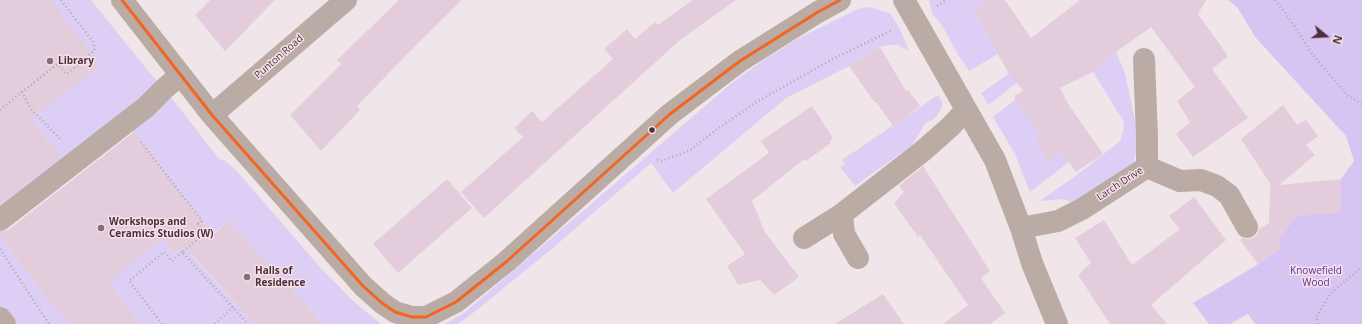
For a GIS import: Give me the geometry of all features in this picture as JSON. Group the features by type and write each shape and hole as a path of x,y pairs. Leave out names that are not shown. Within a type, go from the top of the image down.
{"street":[{"path":"122,0 212,115 363,286 382,304 396,312 412,317 426,317 456,302 506,262 670,114 740,61 818,12 840,0"},
{"name":"Punton Road","path":"212,115 346,0"},
{"path":"909,9 995,160 1021,228 1032,263 1056,324"},
{"path":"1144,58 1147,167"},
{"path":"0,220 127,123 180,75"},
{"path":"804,238 842,214 924,150 950,127 966,110"},
{"name":"Larch Drive","path":"1021,228 1058,221 1082,209 1147,167 1180,181 1202,180 1217,186 1229,195 1247,227"},
{"path":"842,214 844,234 858,258"},
{"path":"0,318 5,324"}],"path":[{"path":"0,110 56,65 59,65 65,74 67,74 94,51 95,48 93,42 61,0"},
{"path":"1275,0 1287,15 1313,55 1348,95 1362,104"},
{"path":"627,153 661,161 689,151 758,101 832,60 909,9"},
{"path":"22,92 31,109 79,160"},
{"path":"127,123 202,221 198,224 205,234 172,261 164,252 129,280 162,324"},
{"path":"0,249 49,324"},
{"path":"182,252 248,324"},
{"path":"1318,324 1316,317 1331,293 1362,267"},
{"path":"215,324 233,307"}],"shaded area":[{"path":"0,0 91,0 182,111 219,159 224,160 236,170 318,265 352,300 381,324 324,324 228,220 191,255 254,324 141,324 121,300 84,290 145,252 162,239 174,254 199,234 198,216 129,126 0,234 0,184 50,142 25,111"},
{"path":"929,0 986,0 973,9 998,54 969,71 958,55 943,27 932,13"},
{"path":"868,7 890,13 899,27 909,51 898,45 880,47 849,66 786,98 673,193 651,163 547,253 468,317 457,324 444,324 464,313 732,83 765,59 799,38 858,9"},
{"path":"1116,52 1125,73 1136,125 1137,148 1134,162 1073,203 1064,199 1043,201 1041,200 1077,175 1120,141 1124,122 1093,72"},
{"path":"1020,66 1026,76 988,105 981,93"},
{"path":"938,95 942,102 942,108 935,118 925,124 912,145 855,186 840,167 845,164 842,160"},
{"path":"1016,99 1047,131 1035,139 1047,160 1061,152 1069,162 1030,192 1015,154 993,117"},
{"path":"0,236 41,291 71,324 0,324"}],"green space":[{"name":"Knowefield Wood","path":"1228,0 1362,0 1362,324 1255,324 1248,314 1230,324 1209,324 1193,303 1252,268 1282,248 1277,242 1290,216 1341,212 1341,179 1354,161 1346,136 1256,38 1237,7"}],"building":[{"name":"Library","path":"0,0 51,0 100,66 31,118 61,157 0,204"},
{"path":"210,0 275,0 225,51 195,15"},
{"path":"399,0 462,0 357,106 360,110 321,151 290,115 341,64 337,60"},
{"path":"693,0 736,0 680,40 484,218 461,192 523,137 514,128 532,111 542,122 613,59 604,49 627,29 635,39 655,22 658,25"},
{"path":"986,0 1005,0 1031,38 1080,0 1206,0 1198,14 1228,56 1212,69 1248,118 1193,157 1176,134 1190,122 1177,101 1195,87 1151,27 1116,52 1093,72 1060,88 1065,97 1064,98 1103,154 1076,172 1061,152 1047,161 1035,139 1040,135 1014,97 1023,90 1009,74 973,9"},
{"path":"880,47 906,91 908,90 920,106 893,126 849,66"},
{"path":"1283,105 1297,125 1306,120 1318,136 1306,145 1315,155 1279,185 1341,179 1341,212 1297,216 1278,241 1282,248 1258,264 1240,240 1243,238 1253,238 1258,234 1259,229 1269,223 1271,185 1241,139"},
{"path":"812,106 833,138 829,142 831,143 806,161 804,159 752,201 765,232 799,277 774,295 760,280 738,285 727,266 745,254 706,199 769,153 761,141"},
{"name":"Workshops and Ceramics Studios (W)","path":"134,132 213,235 228,220 324,324 254,324 184,246 174,254 162,239 108,282 141,324 71,324 41,291 0,236 0,232 8,230"},
{"path":"923,166 990,271 981,278 1005,313 990,324 943,324 968,305 920,235 918,237 894,203 904,192 899,186"},
{"path":"447,179 472,208 398,273 373,244"},
{"path":"1194,197 1226,240 1151,305 1167,324 1110,324 1078,275 1091,263 1075,238 1104,220 1132,265 1180,229 1169,216"},
{"path":"883,294 904,324 835,324"}],"transit line":[{"path":"122,0 212,115 363,286 382,303 395,312 412,317 426,317 456,302 506,262 670,114 740,61 818,12 840,0"}],"place":[{"name":"Library","path":"50,61"},
{"name":"Workshops and Ceramics Studios (W)","path":"101,228"},
{"name":"Halls of Residence","path":"247,277"}]}
